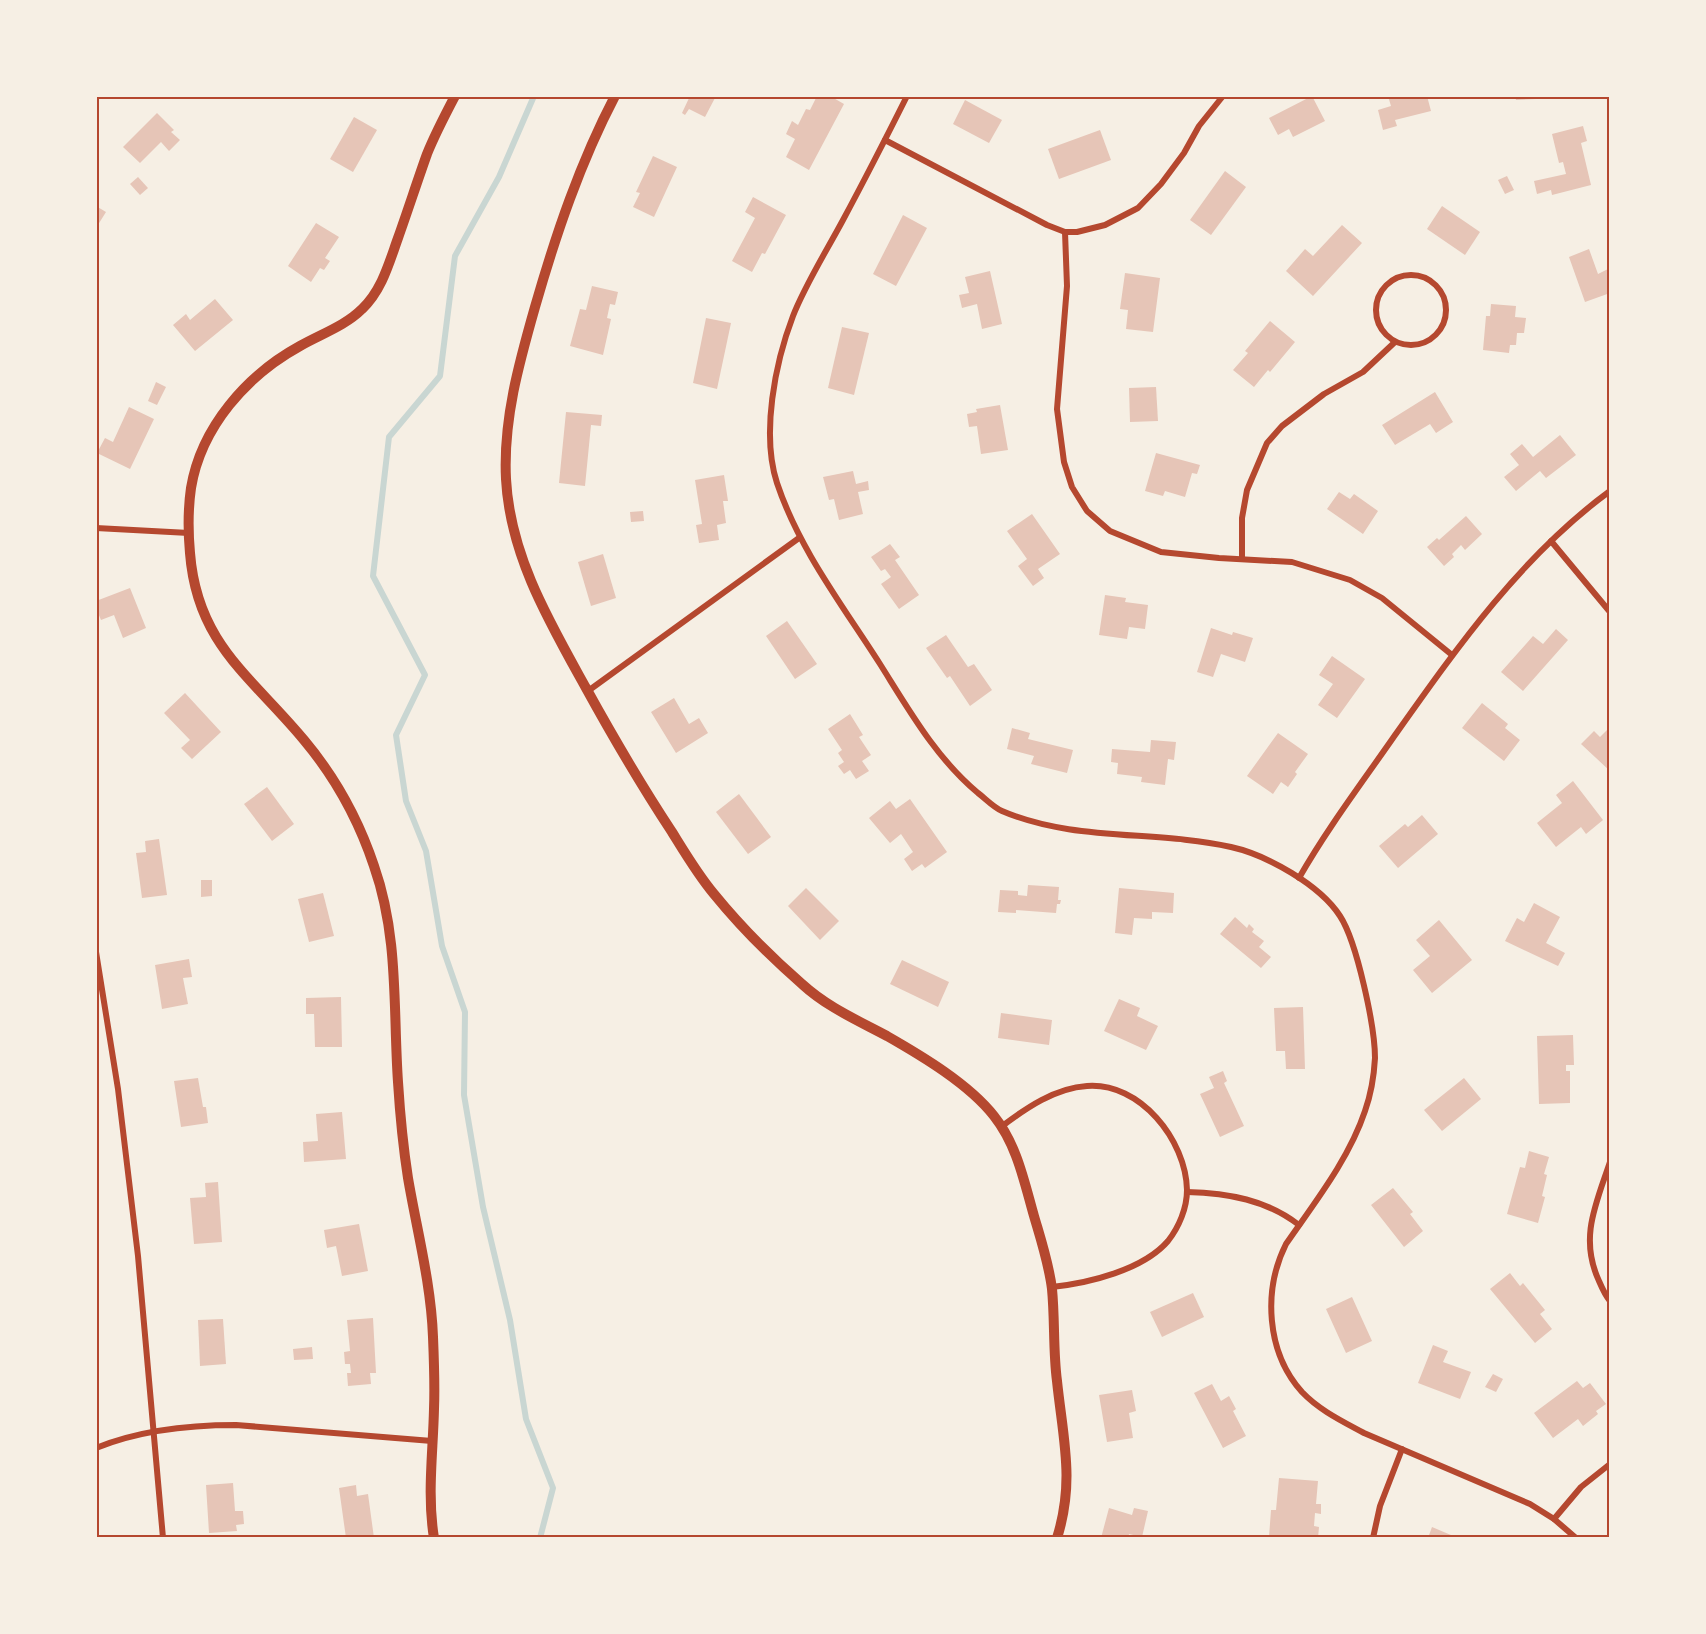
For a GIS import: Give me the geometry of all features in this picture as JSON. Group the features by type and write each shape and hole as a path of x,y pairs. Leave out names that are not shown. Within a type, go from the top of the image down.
{"street":[{"path":"434,1538 430,1492 433,1337 430,1299 403,1144 393,944 383,895 363,836 335,784 304,740 233,662 210,628 195,590 189,533 191,488 196,467 213,429 224,412 250,382 282,357 352,318 363,309 380,285 427,155 455,96"},
{"path":"615,96 576,181 546,269 515,380 506,455 508,504 523,560 544,611 588,692 647,795 701,877 736,919 812,993 841,1012 902,1045 949,1076 982,1102 1001,1127 1015,1152 1052,1287 1055,1364 1068,1471 1064,1512 1057,1538"},
{"path":"907,96 794,313 781,354 771,412 771,453 776,480 800,538 905,705 941,756 958,776 999,810 1054,827 1231,847 1251,853 1299,878 1340,914 1350,934 1373,1033 1375,1056 1373,1081 1357,1133 1278,1259 1271,1302 1272,1327 1278,1350 1288,1372 1302,1391 1319,1407 1364,1433 1530,1504 1554,1519 1576,1538"},
{"path":"885,140 1047,225 1065,232 1077,232 1105,225 1138,208 1161,184 1184,153 1199,126 1224,96"},
{"path":"1065,232 1067,286 1057,409 1064,462 1072,487 1087,511 1110,531 1161,552 1292,562 1350,580 1382,598 1452,655"},
{"path":"1413,275 1425,278 1435,284 1442,293 1446,304 1443,326 1427,342 1405,346 1395,342 1385,335 1378,325 1375,313 1376,301 1390,281 1401,276 1413,275"},
{"path":"1242,558 1242,518 1247,490 1267,443 1282,426 1324,394 1363,372 1395,342"},
{"path":"1299,878 1322,839 1452,655 1497,599 1551,541 1610,491"},
{"path":"96,528 189,533"},
{"path":"588,692 800,538"},
{"path":"1551,541 1610,612"},
{"path":"96,952 118,1089 138,1256 163,1538"},
{"path":"1001,1127 1026,1109 1055,1094 1086,1086 1112,1088 1141,1103 1155,1116 1166,1131 1182,1162 1187,1192 1182,1218 1168,1241 1150,1257 1129,1268 1052,1287"},
{"path":"1610,1162 1591,1218 1588,1246 1593,1270 1610,1301"},
{"path":"1187,1192 1225,1195 1258,1202 1274,1208 1299,1225"},
{"path":"96,1448 153,1432 207,1425 236,1425 432,1441"},
{"path":"1373,1538 1380,1506 1402,1449"},
{"path":"1554,1519 1581,1487 1610,1464"}],"building":[{"path":"690,96 716,96 705,117 689,109 685,115 682,113"},
{"path":"817,96 830,96 844,104 809,170 786,157 795,139 786,134 792,121 798,125 806,109 810,110"},
{"path":"1312,96 1325,121 1293,137 1289,129 1278,135 1269,118"},
{"path":"1388,96 1427,96 1431,111 1395,120 1397,126 1383,130 1378,110 1391,106"},
{"path":"1515,96 1535,96 1536,99 1516,100"},
{"path":"965,100 1002,120 989,143 953,124"},
{"path":"157,113 174,130 171,132 180,140 169,151 161,142 140,163 123,147"},
{"path":"354,117 377,130 353,172 330,159"},
{"path":"1583,126 1587,141 1581,143 1591,185 1552,195 1551,190 1537,194 1534,181 1566,174 1563,162 1559,163 1552,134"},
{"path":"1100,130 1111,160 1059,179 1048,149"},
{"path":"653,156 677,167 654,217 633,207 640,193 636,192"},
{"path":"1225,171 1246,187 1211,235 1190,220"},
{"path":"1507,176 1514,190 1505,194 1498,180"},
{"path":"138,177 148,188 140,195 130,184"},
{"path":"753,197 786,215 765,254 762,253 752,272 732,261 755,218 745,212"},
{"path":"96,206 106,212 96,228"},
{"path":"1442,206 1480,232 1465,255 1427,229"},
{"path":"903,215 927,228 896,286 873,274"},
{"path":"316,223 339,237 325,258 330,261 324,270 320,268 311,282 288,266"},
{"path":"1342,225 1362,243 1313,296 1286,271 1305,249 1313,256"},
{"path":"1589,249 1598,274 1610,268 1610,293 1585,302 1569,257"},
{"path":"990,271 1002,324 982,329 977,304 962,308 959,295 969,293 965,277"},
{"path":"1125,273 1160,278 1153,332 1126,329 1128,310 1120,309"},
{"path":"592,286 618,292 615,305 610,304 607,318 611,319 603,355 570,346 580,309 586,310"},
{"path":"215,299 233,320 195,351 173,325 186,314 190,320"},
{"path":"1491,304 1516,306 1515,317 1526,318 1524,333 1517,333 1516,345 1510,345 1509,353 1483,350 1486,316 1490,316"},
{"path":"706,318 731,323 717,389 693,383"},
{"path":"1270,321 1295,342 1254,387 1233,370 1248,353 1245,351"},
{"path":"842,327 869,333 854,395 828,388"},
{"path":"156,382 166,387 157,405 148,401"},
{"path":"1156,387 1158,421 1130,422 1129,388"},
{"path":"1435,392 1453,422 1436,433 1430,424 1395,445 1382,425"},
{"path":"1000,405 1008,450 981,454 977,426 969,427 967,414 977,412 976,409"},
{"path":"129,407 154,419 130,469 97,453 105,438 113,442"},
{"path":"566,412 602,415 601,426 591,425 585,486 559,483"},
{"path":"1560,435 1576,455 1546,478 1540,471 1516,491 1504,477 1519,465 1510,454 1522,444 1533,457"},
{"path":"1156,453 1200,465 1197,474 1192,473 1185,497 1165,491 1163,496 1145,491"},
{"path":"853,471 856,484 868,481 869,490 858,492 863,514 839,520 834,499 829,500 823,477"},
{"path":"724,475 728,501 723,501 726,523 717,525 719,540 699,543 696,525 702,524 695,480"},
{"path":"1339,492 1350,499 1354,494 1378,511 1363,534 1327,509"},
{"path":"643,511 644,521 631,522 630,512"},
{"path":"1032,514 1060,554 1038,569 1044,578 1033,586 1018,566 1027,559 1007,531"},
{"path":"1466,516 1482,534 1465,550 1461,545 1452,554 1454,557 1444,566 1427,547 1437,538 1439,540"},
{"path":"890,544 900,557 895,560 919,595 899,609 881,584 891,577 885,569 881,571 871,557"},
{"path":"603,554 616,598 591,606 578,562"},
{"path":"130,588 146,628 123,638 114,615 101,620 96,601"},
{"path":"1105,595 1126,598 1125,602 1148,605 1145,629 1129,627 1127,639 1099,635"},
{"path":"787,621 817,664 795,679 766,636"},
{"path":"1211,628 1232,635 1233,632 1253,638 1245,662 1221,654 1213,677 1197,672"},
{"path":"1556,629 1568,640 1523,691 1501,672 1533,636 1543,644"},
{"path":"946,635 968,667 974,664 992,690 970,706 950,676 947,678 926,648"},
{"path":"1332,656 1365,679 1337,718 1318,705 1333,684 1319,675"},
{"path":"185,693 221,732 192,759 181,748 190,740 164,713"},
{"path":"674,698 689,724 699,718 708,733 676,753 651,712"},
{"path":"1482,703 1508,724 1505,728 1520,740 1504,761 1462,728"},
{"path":"850,714 863,735 859,737 871,755 862,761 869,771 856,779 850,770 844,774 838,766 844,762 838,753 842,750 828,729"},
{"path":"1610,727 1610,771 1581,744 1594,731 1600,737"},
{"path":"1012,728 1030,733 1028,739 1073,750 1067,773 1031,764 1034,756 1007,749"},
{"path":"1278,733 1308,754 1288,787 1281,782 1273,794 1247,776"},
{"path":"1151,740 1176,742 1174,760 1168,759 1165,785 1141,782 1142,777 1117,774 1118,763 1111,762 1112,749 1150,752"},
{"path":"1573,781 1603,820 1586,834 1581,827 1556,847 1537,823 1562,803 1556,795"},
{"path":"267,787 294,824 272,841 244,804"},
{"path":"739,794 771,837 748,854 716,812"},
{"path":"910,799 947,852 925,868 922,864 912,871 904,859 913,852 901,834 890,843 869,818 890,801 896,809"},
{"path":"1422,815 1438,834 1398,868 1379,846 1405,824 1408,827"},
{"path":"159,839 167,895 142,898 136,853 146,852 145,841"},
{"path":"201,880 212,880 212,896 201,897"},
{"path":"1028,885 1059,887 1058,900 1061,900 1060,904 1057,904 1056,913 1016,910 1016,913 998,912 1000,890 1018,891 1018,895 1027,896"},
{"path":"806,888 839,921 820,940 788,906"},
{"path":"1119,888 1174,893 1173,913 1152,912 1152,919 1134,918 1132,935 1115,933"},
{"path":"323,893 334,936 309,942 298,899"},
{"path":"1534,903 1560,917 1546,943 1565,953 1558,966 1505,941 1517,918 1524,922"},
{"path":"1235,917 1247,928 1249,924 1254,929 1252,932 1264,941 1259,947 1271,957 1261,968 1220,934"},
{"path":"1439,920 1472,960 1432,993 1413,970 1430,956 1416,940"},
{"path":"189,959 192,977 183,978 188,1004 162,1009 155,965"},
{"path":"902,960 949,982 938,1007 890,984"},
{"path":"341,997 342,1047 315,1047 314,1014 306,1014 306,998"},
{"path":"1119,999 1140,1008 1137,1016 1158,1026 1146,1050 1104,1031"},
{"path":"1303,1007 1305,1069 1286,1069 1285,1051 1276,1051 1274,1008"},
{"path":"1001,1013 1052,1020 1049,1045 998,1038"},
{"path":"1573,1035 1574,1065 1566,1065 1566,1071 1570,1071 1570,1103 1539,1104 1537,1036"},
{"path":"1223,1071 1227,1081 1224,1083 1244,1126 1220,1137 1200,1094 1214,1088 1209,1077"},
{"path":"198,1078 208,1123 181,1127 174,1081"},
{"path":"1464,1078 1481,1099 1442,1131 1424,1110"},
{"path":"342,1112 346,1159 304,1162 303,1142 318,1141 316,1114"},
{"path":"1529,1151 1549,1157 1544,1174 1547,1175 1542,1196 1545,1197 1538,1223 1507,1214 1520,1167 1525,1168"},
{"path":"218,1182 222,1242 194,1244 190,1198 206,1197 205,1183"},
{"path":"1393,1188 1413,1212 1410,1214 1423,1231 1404,1247 1371,1205"},
{"path":"359,1224 368,1271 342,1276 336,1246 327,1248 324,1230"},
{"path":"1510,1273 1520,1286 1523,1283 1545,1310 1540,1314 1552,1329 1535,1343 1490,1289"},
{"path":"1193,1293 1204,1317 1162,1337 1150,1312"},
{"path":"1352,1297 1372,1341 1346,1353 1326,1309"},
{"path":"373,1318 376,1373 370,1373 371,1384 348,1386 347,1373 351,1373 350,1364 345,1364 344,1352 350,1351 347,1320"},
{"path":"223,1319 226,1364 200,1366 198,1320"},
{"path":"1433,1345 1448,1351 1443,1362 1471,1372 1460,1399 1418,1383"},
{"path":"312,1347 313,1359 294,1360 293,1349"},
{"path":"1493,1374 1503,1379 1496,1392 1485,1387"},
{"path":"1577,1381 1583,1388 1590,1383 1606,1404 1596,1411 1598,1414 1583,1426 1578,1419 1553,1438 1534,1413"},
{"path":"1212,1384 1221,1401 1229,1396 1236,1409 1233,1411 1246,1436 1223,1448 1194,1393"},
{"path":"1132,1390 1136,1411 1129,1413 1133,1438 1107,1442 1099,1395"},
{"path":"1279,1478 1318,1481 1316,1504 1321,1504 1321,1514 1315,1513 1314,1526 1319,1527 1318,1538 1269,1537 1271,1510 1276,1510"},
{"path":"233,1483 235,1511 243,1511 244,1524 236,1525 237,1531 209,1533 206,1485"},
{"path":"356,1485 357,1496 368,1494 374,1538 346,1538 339,1488"},
{"path":"1109,1508 1132,1515 1134,1508 1148,1511 1142,1537 1129,1534 1128,1538 1101,1538"},
{"path":"1432,1527 1458,1538 1428,1538"}],"waterway":[{"path":"534,96 499,177 455,256 440,376 389,437 373,576 425,675 396,735 406,801 426,851 442,946 465,1012 464,1095 483,1207 510,1320 526,1419 553,1488 540,1538"}]}
